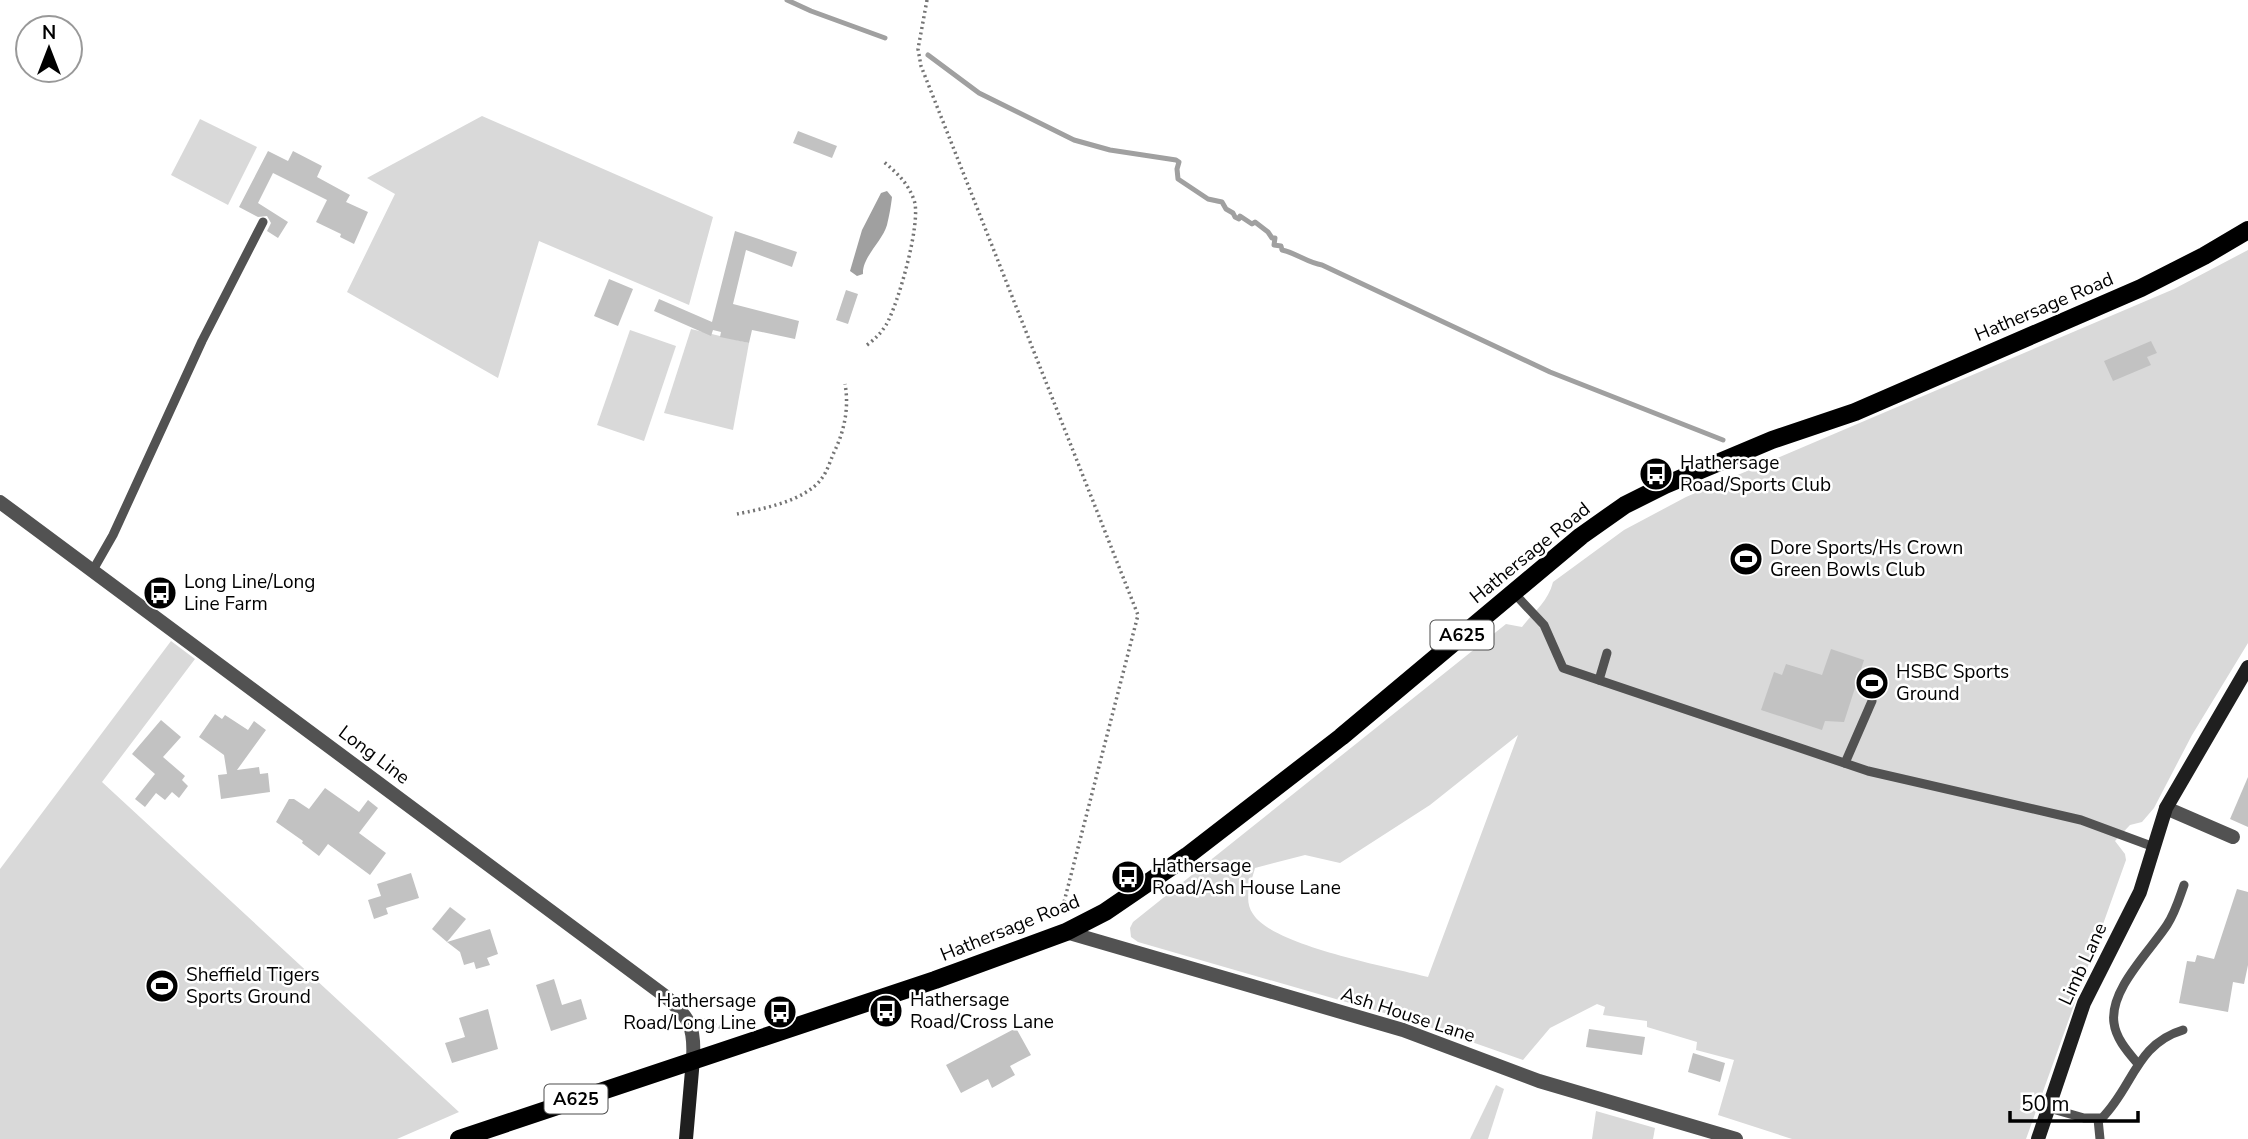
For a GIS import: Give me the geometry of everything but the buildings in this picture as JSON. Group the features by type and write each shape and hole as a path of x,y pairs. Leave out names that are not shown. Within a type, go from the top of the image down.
{"main road":[{"name":"Hathersage Road","path":"693,1059 935,981 1068,931 1104,912 1187,856 1341,737 1603,520 1665,485 1772,440 1856,412 2140,288 2248,230"},
{"name":"A625","path":"459,1139 693,1059"}],"street":[{"name":"Long Line","path":"0,502 677,1007 691,1025 694,1037 693,1059"},
{"name":"Limb Lane","path":"2038,1139 2084,1003 2140,892 2166,808 2248,667"},
{"path":"2166,808 2233,837"},
{"name":"Ash House Lane","path":"1068,931 1403,1030 1539,1082 1736,1139"},
{"path":"686,1139 693,1059"}],"lane":[{"path":"93,570 113,535 202,341 263,222"},
{"path":"1513,592 1544,625 1563,668 1868,771 2081,820 2154,847"},
{"path":"1599,680 1606,653"},
{"path":"1845,763 1872,701"},
{"path":"2138,1064 2123,1045 2114,1026 2116,1002 2122,987 2174,914 2184,885"},
{"path":"2049,1108 2098,1119 2108,1112 2147,1053 2162,1040 2183,1030"},
{"path":"2098,1119 2100,1139"}],"path":[{"path":"927,0 918,49 921,65 1138,615 1063,906 1068,931"},
{"path":"867,345 887,323 899,297 916,220 915,201 903,179 884,162"},
{"path":"737,514 773,507 805,492 821,480 841,437 848,402 845,384"},
{"path":"677,1007 737,1034 757,1039"}],"shaded area":[{"path":"482,116 713,217 689,305 539,241 498,378 347,292 395,194 367,178"},
{"path":"200,119 257,147 228,205 171,175"},
{"path":"887,191 892,197 887,225 866,262 863,274 857,276 850,271 862,230 881,193"},
{"name":"HSBC Sports Ground","path":"2248,250 2248,643 2192,735 2154,808 2142,822 2130,825 2115,841 2125,854 2126,860 2026,1139 1792,1139 1718,1115 1734,1060 1696,1050 1697,1042 1647,1027 1647,1021 1603,1015 1605,1007 1597,1004 1550,1028 1523,1060 1412,1021 1138,942 1131,937 1130,928 1133,922 1506,624 1522,627 1544,601 1553,582 1624,530 1686,497 2174,289","holes":["1518,735 1428,977 1334,954 1284,936 1265,925 1250,909 1249,891 1255,868 1305,855 1340,863 1430,805"]},
{"path":"691,329 749,343 733,430 664,413"},
{"path":"630,330 676,346 644,441 597,425"},
{"name":"Sheffield Tigers Sports Ground","path":"171,641 195,659 102,782 459,1112 397,1139 0,1139 0,869"},
{"path":"1496,1085 1504,1089 1488,1139 1470,1139"},
{"path":"1596,1111 1655,1128 1653,1139 1592,1139"}],"waterway":[{"path":"787,0 885,38"},
{"path":"928,55 979,93 1074,140 1110,150 1176,160 1179,162 1178,179 1208,199 1222,202 1235,217 1239,219 1240,216 1252,224 1255,222 1275,238 1274,245 1281,246 1282,250 1322,265 1550,372 1723,440"}],"place":[{"name":"Hathersage Road/Sports Club","path":"1656,474"},
{"name":"Dore Sports/Hs Crown Green Bowls Club","path":"1746,559"},
{"name":"Long Line/Long Line Farm","path":"160,593"},
{"name":"HSBC Sports Ground","path":"1872,683"},
{"name":"Hathersage Road/Ash House Lane","path":"1128,877"},
{"name":"Sheffield Tigers Sports Ground","path":"162,986"},
{"name":"Hathersage Road/Cross Lane","path":"886,1011"},
{"name":"Hathersage Road/Long Line","path":"780,1012"}]}
